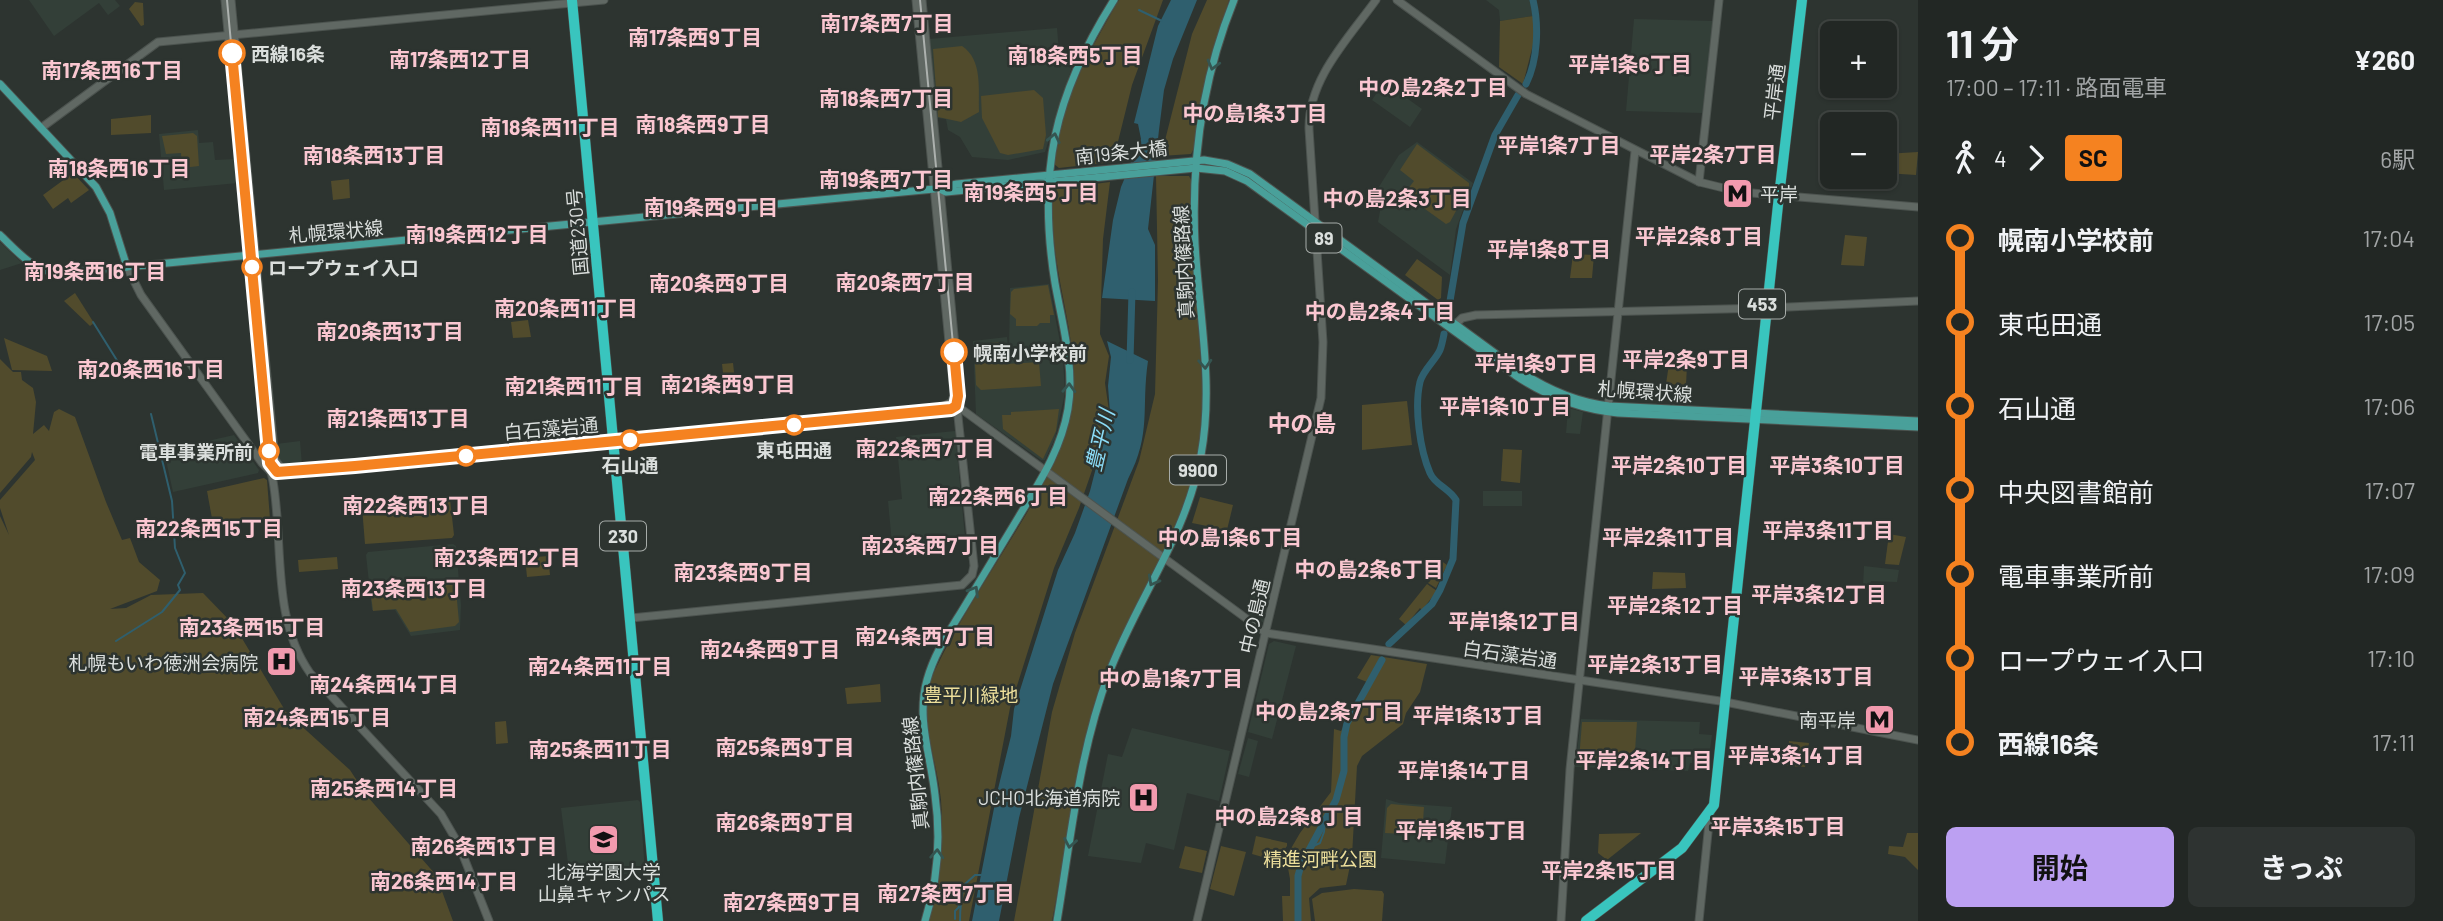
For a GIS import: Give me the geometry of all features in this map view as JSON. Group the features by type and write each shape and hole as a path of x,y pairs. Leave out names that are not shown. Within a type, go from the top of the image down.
{"highway":[{"name":"平岸通","path":"1777,195 1796,0"},
{"name":"平岸通","path":"1710,813 1714,805 1764,308 1802,0"},
{"name":"国道230号","path":"572,1 658,921"},
{"name":"453","path":"1586,921 1677,853 1710,813"}],"main road":[{"name":"真駒内篠路線","path":"925,921 934,886 938,844 936,797 924,730 926,683 939,649 1047,473 1064,429 1070,390 1069,361 1049,243 1052,143 1065,97 1083,54 1114,0"},
{"name":"真駒内篠路線","path":"1056,921 1081,779 1096,713 1126,632 1181,525 1192,492 1205,429 1206,380 1195,229 1194,164 1209,80 1234,0"},
{"path":"0,84 88,176 102,197 127,267"},
{"name":"札幌環状線","path":"1194,164 1227,164 1250,174 1536,382 1573,399 1609,409"},
{"name":"札幌環状線","path":"1194,164 1237,176 1534,388 1570,404 1609,409 1918,427"},
{"name":"南19条大橋","path":"1051,178 1194,164"},
{"name":"札幌環状線","path":"0,235 32,264 48,272 64,273 937,189 946,185 1051,178"},
{"name":"札幌環状線","path":"1753,416 1918,421"}],"street":[{"path":"225,0 231,35 270,471 286,617 299,656 310,673 441,814 459,845 489,921"},
{"path":"231,0 231,35"},
{"path":"41,128 155,43 604,0"},
{"path":"631,618 964,584 972,575 974,566 954,405 960,398 916,0"},
{"path":"922,0 937,189"},
{"name":"中の島通","path":"1197,921 1316,422 1322,387 1323,342 1309,124 1312,100 1326,69 1376,0"},
{"path":"1397,0 1526,94 1699,182 1727,190 1918,206"},
{"path":"1699,182 1719,0"},
{"path":"1561,921 1570,769 1635,151"},
{"path":"252,254 275,462 270,471"},
{"path":"127,267 141,295 270,471"},
{"path":"1455,324 1462,318 1476,315 1764,308 1918,301"},
{"path":"954,405 1047,473"},
{"name":"白石藻岩通","path":"270,471 949,412 954,405"},
{"name":"白石藻岩通","path":"270,471 279,475 614,441"},
{"path":"275,462 282,469"},
{"name":"白石藻岩通","path":"1047,473 1266,633 1723,702 1918,740"},
{"name":"平岸通","path":"1699,921 1710,813"}],"shaded area":[{"path":"29,0 115,0 120,6 108,15 99,3 54,36"},
{"path":"1486,0 1531,0 1533,16 1500,21 1499,10"},
{"path":"1634,19 1714,21 1702,113 1626,111"},
{"path":"1057,28 1060,63 1073,64 1045,152 1008,160 972,157 960,137 948,130 946,119 937,118 929,39"},
{"path":"1384,82 1422,109 1410,127 1372,100"},
{"path":"198,130 199,143 213,142 215,160 235,159 238,183 164,190 159,134"},
{"path":"1417,142 1473,183 1456,229 1450,275 1378,222 1382,200 1375,193 1399,155"},
{"path":"0,242 22,263 0,270"},
{"path":"1049,284 1063,358 1065,393 1055,438 1045,460 1041,460 976,414 973,341 1007,337 1009,356 1010,288"},
{"path":"1568,408 1583,412 1580,434 1566,433"},
{"path":"955,431 965,537 892,544 888,501 902,499 896,437"},
{"path":"234,435 259,470 258,473 173,492 164,451"},
{"path":"300,441 302,465 285,466 278,461 276,444"},
{"path":"1483,491 1522,491 1522,506 1483,506"},
{"path":"453,544 456,546 461,605 460,630 411,636 395,610 372,610 366,555 368,552"},
{"path":"1864,566 1899,570 1897,582 1871,581 1870,585 1863,587"},
{"path":"1253,586 1270,591 1263,622 1260,623 1246,612"},
{"path":"1274,641 1296,646 1272,739 1248,732 1269,644"},
{"path":"1581,719 1700,722 1699,734 1712,735 1708,764 1690,763 1688,771 1575,767"},
{"name":"JCHO北海道病院","path":"1132,728 1230,751 1219,801 1187,793 1174,850 1146,843 1141,863 1088,856 1108,754 1122,757"},
{"path":"1248,738 1258,741 1249,777 1238,774"},
{"path":"1386,799 1399,803 1452,807 1445,864 1381,858"},
{"name":"北海学園大学 山鼻キャンパス","path":"638,800 645,872 570,879 561,808"}],"green space":[{"path":"1119,0 1163,0 1132,85 1113,162 1059,168 1054,164 1057,142 1069,99 1087,58"},
{"path":"1207,0 1229,0 1208,66 1194,148 1191,154 1161,156 1192,34"},
{"path":"135,2 143,3 144,25 141,26 129,9"},
{"path":"1533,16 1535,37 1523,84 1499,67 1500,21"},
{"path":"962,46 969,52 976,67 979,112 961,122 938,117 933,49"},
{"path":"1034,90 1043,98 1046,135 1043,149 1008,155 1000,153 982,118 981,96"},
{"path":"151,115 151,133 111,135 111,119"},
{"path":"193,133 197,136 199,166 182,168 181,153 166,154 162,136"},
{"path":"1417,144 1469,183 1450,222 1446,224 1404,194 1414,181 1400,170"},
{"path":"1918,152 1916,175 1897,174 1897,153"},
{"path":"73,173 89,190 71,203 68,198 53,209 43,195"},
{"name":"豊平川緑地","path":"1156,176 1189,176 1191,180 1192,246 1202,383 1198,454 1191,484 1169,540 1103,678 1079,767 1052,921 1014,921 1052,712 1075,633 1139,461 1155,394 1158,280"},
{"path":"349,179 350,198 333,200 331,181"},
{"name":"豊平川緑地","path":"1110,182 1103,239 1100,334 1109,356 1105,383 1109,411 1096,459 1054,568 1010,708 969,921 929,921 938,876 942,830 939,784 927,718 929,686 956,630 1043,484 1071,414 1073,356 1055,248 1052,208 1054,189"},
{"path":"1845,235 1867,237 1864,266 1841,265"},
{"path":"1573,254 1594,255 1592,278 1570,278"},
{"path":"1417,259 1442,277 1441,298 1438,300 1405,275"},
{"path":"1048,285 1054,315 1050,315 1050,323 1016,326 1016,319 1010,314 1011,292 1014,289"},
{"path":"75,293 94,323 90,326 64,301"},
{"path":"528,320 531,337 513,338 511,322"},
{"path":"4,338 47,356 52,371 12,370"},
{"path":"1005,342 1007,364 1039,362 1041,386 981,390 976,385 974,344"},
{"path":"0,359 13,372 21,372 22,380 33,388 36,402 33,434 44,425 49,431 54,412 59,409 75,417 122,540 130,538 139,562 160,580 157,591 110,609 126,608 151,595 203,593 234,625 286,712 350,770 367,796 436,875 453,921 0,921 0,516 9,535 0,500 35,460 32,452 31,457 0,493"},
{"path":"733,363 735,381 724,382 722,364"},
{"path":"1669,364 1687,365 1686,385 1666,384"},
{"path":"1407,401 1412,445 1362,450 1362,405"},
{"path":"1059,409 1056,431 1043,459 1003,429 1002,415"},
{"path":"1503,449 1522,450 1520,483 1501,481"},
{"path":"264,478 267,480 270,519 213,524 207,491"},
{"path":"1200,497 1233,505 1227,530 1192,523"},
{"path":"450,499 454,535 452,538 365,544 362,507"},
{"path":"1889,534 1906,537 1899,565 1885,564"},
{"path":"548,556 550,575 527,577 525,558"},
{"path":"337,557 338,569 299,572 298,560"},
{"path":"1440,560 1447,565 1436,588 1428,583 1430,581 1427,579"},
{"path":"1653,572 1685,573 1686,588 1652,589"},
{"path":"455,579 459,622 455,626 410,632 396,609 373,611 370,588"},
{"path":"1427,584 1437,591 1406,625 1399,619"},
{"name":"精進河畔公園","path":"1371,655 1427,664 1420,692 1406,713 1403,724 1362,756 1357,766 1352,856 1346,885 1320,888 1309,898 1311,921 1283,921 1282,896 1290,896 1286,857 1300,833 1331,792 1334,729 1341,731 1367,682 1357,678"},
{"path":"880,684 881,702 847,704 845,688"},
{"path":"506,721 508,743 496,744 495,722"},
{"path":"1582,722 1637,722 1634,766 1582,764 1579,760"},
{"path":"1789,741 1809,743 1805,767 1786,766"},
{"path":"1391,804 1424,807 1422,835 1385,833 1387,808"},
{"path":"1641,833 1607,860 1598,853 1599,834"},
{"path":"1907,833 1918,833 1918,870 1905,857 1888,854 1889,846 1903,847"},
{"path":"1256,836 1287,843 1287,846 1276,861 1252,854"},
{"path":"1185,846 1207,851 1202,873 1179,868"},
{"path":"1221,846 1246,852 1234,896 1210,889"},
{"path":"1354,889 1382,891 1382,921 1315,921 1312,899 1322,893"}],"water":[{"path":"1171,0 1197,0 1173,59 1164,90 1148,229 1155,245 1155,301 1102,298 1113,220 1121,187 1141,139 1138,124 1134,123 1158,26"},
{"path":"1107,341 1148,361 1140,448 1053,684 1019,818 999,921 972,921 1011,736 1014,709 1058,570 1090,491 1110,413 1108,386 1111,357"}],"waterway":[{"path":"1526,84 1533,64 1536,42 1533,0"},
{"path":"1139,10 1162,21"},
{"path":"1448,313 1463,223 1495,135 1518,95"},
{"name":"豊平川","path":"1130,360 1132,292"},
{"path":"93,322 123,370"},
{"path":"1389,644 1432,604 1453,559 1456,500 1430,473 1421,441 1418,416 1420,382 1440,350 1444,334"},
{"path":"116,641 162,612 180,590 178,585 185,573 175,548 172,501 151,414"},
{"path":"1298,921 1298,876 1301,865 1336,800 1344,771 1344,737 1347,723 1382,660"},
{"path":"1309,848 1320,843 1325,822"},
{"path":"960,921 964,885 975,875 981,875"},
{"path":"955,919 955,911 959,907 957,899 961,896"}],"tram line":[{"path":"227,0 270,463 274,470 282,473 954,408 958,396 920,0"},
{"name":"SC","path":"232,53 270,463 277,472 944,411 956,406 958,400 954,352"}],"place":[{"name":"西線16条","path":"232,53"},
{"name":"平岸","path":"1737,193"},
{"name":"ロープウェイ入口","path":"252,267"},
{"name":"幌南小学校前","path":"954,352"},
{"name":"東屯田通","path":"794,425"},
{"name":"石山通","path":"630,440"},
{"name":"電車事業所前","path":"269,451"},
{"name":"札幌もいわ徳洲会病院","path":"281,662"},
{"name":"南平岸","path":"1879,719"},
{"name":"JCHO北海道病院","path":"1143,797"},
{"name":"北海学園大学 山鼻キャンパス","path":"604,840"}],"district":[{"name":"南17条西7丁目","path":"887,22"},
{"name":"南17条西9丁目","path":"695,36"},
{"name":"南18条西5丁目","path":"1075,54"},
{"name":"南17条西12丁目","path":"460,58"},
{"name":"平岸1条6丁目","path":"1630,63"},
{"name":"南17条西16丁目","path":"112,69"},
{"name":"中の島2条2丁目","path":"1433,86"},
{"name":"南18条西7丁目","path":"886,97"},
{"name":"中の島1条3丁目","path":"1255,112"},
{"name":"南18条西9丁目","path":"703,123"},
{"name":"南18条西11丁目","path":"550,126"},
{"name":"平岸1条7丁目","path":"1559,144"},
{"name":"平岸2条7丁目","path":"1713,153"},
{"name":"南18条西13丁目","path":"374,154"},
{"name":"南18条西16丁目","path":"119,167"},
{"name":"南19条西7丁目","path":"886,178"},
{"name":"南19条西5丁目","path":"1031,191"},
{"name":"中の島2条3丁目","path":"1397,197"},
{"name":"南19条西9丁目","path":"711,206"},
{"name":"南19条西12丁目","path":"477,233"},
{"name":"平岸2条8丁目","path":"1699,235"},
{"name":"平岸1条8丁目","path":"1549,248"},
{"name":"南19条西16丁目","path":"95,270"},
{"name":"南20条西7丁目","path":"905,281"},
{"name":"南20条西9丁目","path":"719,282"},
{"name":"南20条西11丁目","path":"566,307"},
{"name":"中の島2条4丁目","path":"1380,310"},
{"name":"南20条西13丁目","path":"390,330"},
{"name":"平岸2条9丁目","path":"1686,358"},
{"name":"平岸1条9丁目","path":"1536,362"},
{"name":"南20条西16丁目","path":"151,368"},
{"name":"南21条西9丁目","path":"728,383"},
{"name":"南21条西11丁目","path":"574,385"},
{"name":"平岸1条10丁目","path":"1505,405"},
{"name":"南21条西13丁目","path":"398,417"},
{"name":"中の島","path":"1302,423"},
{"name":"南22条西7丁目","path":"925,447"},
{"name":"平岸2条10丁目","path":"1679,464"},
{"name":"平岸3条10丁目","path":"1837,464"},
{"name":"南22条西6丁目","path":"998,495"},
{"name":"南22条西13丁目","path":"416,504"},
{"name":"南22条西15丁目","path":"209,527"},
{"name":"平岸3条11丁目","path":"1828,529"},
{"name":"中の島1条6丁目","path":"1230,536"},
{"name":"平岸2条11丁目","path":"1668,536"},
{"name":"南23条西7丁目","path":"930,544"},
{"name":"南23条西12丁目","path":"507,556"},
{"name":"中の島2条6丁目","path":"1369,568"},
{"name":"南23条西9丁目","path":"743,571"},
{"name":"南23条西13丁目","path":"414,587"},
{"name":"平岸3条12丁目","path":"1819,593"},
{"name":"平岸2条12丁目","path":"1675,604"},
{"name":"平岸1条12丁目","path":"1514,620"},
{"name":"南23条西15丁目","path":"252,626"},
{"name":"南24条西7丁目","path":"925,635"},
{"name":"南24条西9丁目","path":"770,648"},
{"name":"平岸2条13丁目","path":"1655,663"},
{"name":"南24条西11丁目","path":"600,665"},
{"name":"平岸3条13丁目","path":"1806,675"},
{"name":"中の島1条7丁目","path":"1171,677"},
{"name":"南24条西14丁目","path":"384,683"},
{"name":"中の島2条7丁目","path":"1329,710"},
{"name":"平岸1条13丁目","path":"1478,714"},
{"name":"南24条西15丁目","path":"317,716"},
{"name":"南25条西9丁目","path":"785,746"},
{"name":"南25条西11丁目","path":"600,748"},
{"name":"平岸3条14丁目","path":"1796,754"},
{"name":"平岸2条14丁目","path":"1644,759"},
{"name":"平岸1条14丁目","path":"1464,769"},
{"name":"南25条西14丁目","path":"384,787"},
{"name":"中の島2条8丁目","path":"1289,815"},
{"name":"南26条西9丁目","path":"785,821"},
{"name":"平岸3条15丁目","path":"1778,825"},
{"name":"平岸1条15丁目","path":"1461,829"},
{"name":"南26条西13丁目","path":"484,845"},
{"name":"平岸2条15丁目","path":"1609,869"},
{"name":"南26条西14丁目","path":"444,880"},
{"name":"南27条西7丁目","path":"946,892"},
{"name":"南27条西9丁目","path":"792,901"}]}
